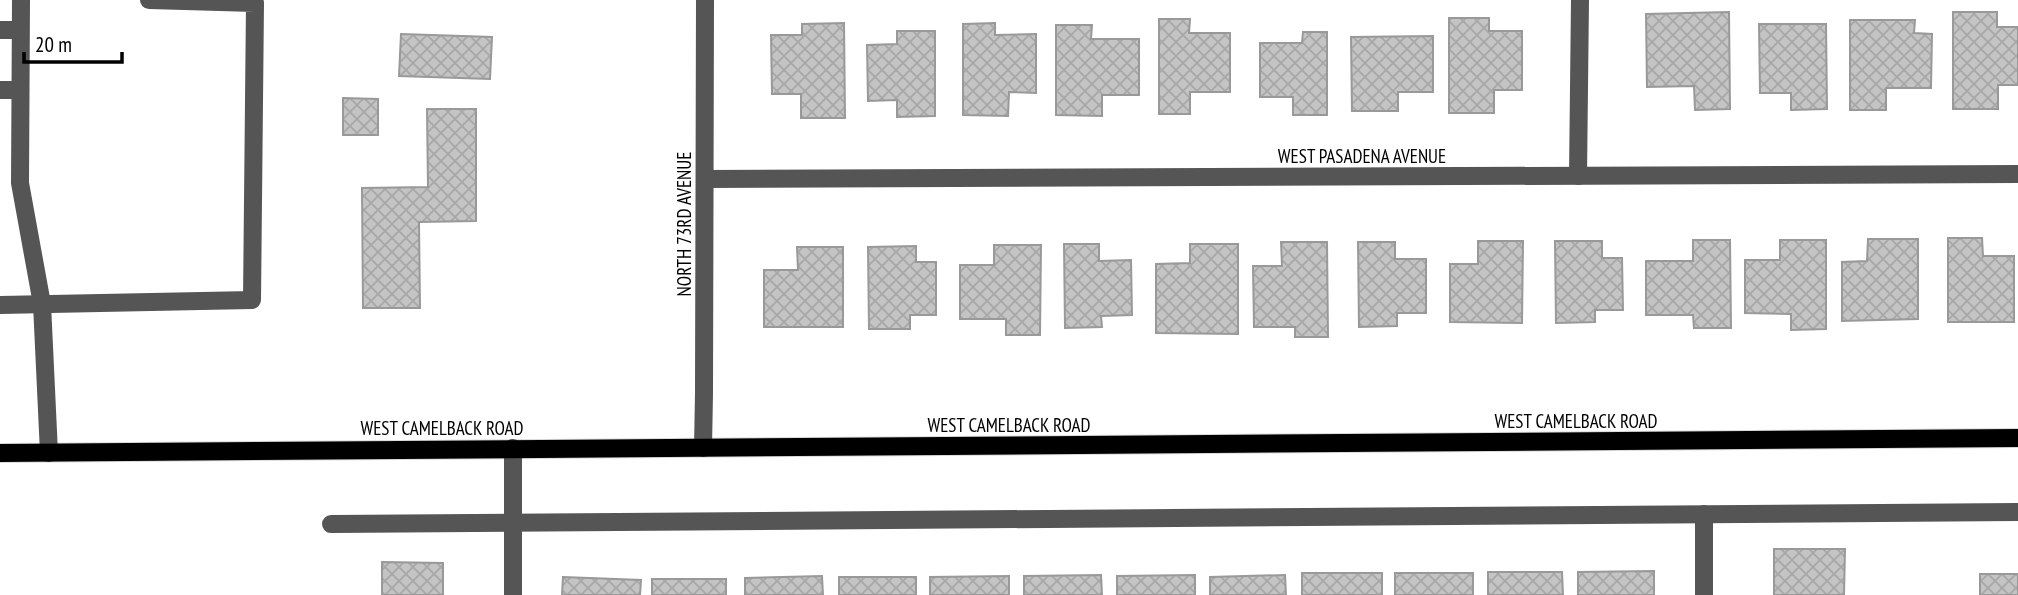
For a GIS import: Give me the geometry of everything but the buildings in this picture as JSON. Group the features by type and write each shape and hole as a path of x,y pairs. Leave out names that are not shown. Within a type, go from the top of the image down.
{"main road":[{"name":"WEST CAMELBACK ROAD","path":"0,453 2018,438"}],"street":[{"path":"21,0 20,183 42,304 49,453"},
{"path":"0,305 253,300 255,3 149,0"},
{"name":"NORTH 73RD AVENUE","path":"703,448 705,0"},
{"path":"1578,176 1580,0"},
{"path":"0,30 20,30"},
{"path":"0,90 20,90"},
{"name":"WEST PASADENA AVENUE","path":"705,180 2018,174"},
{"path":"513,448 513,595"},
{"path":"331,524 2018,512"},
{"path":"1704,514 1704,595"}]}
